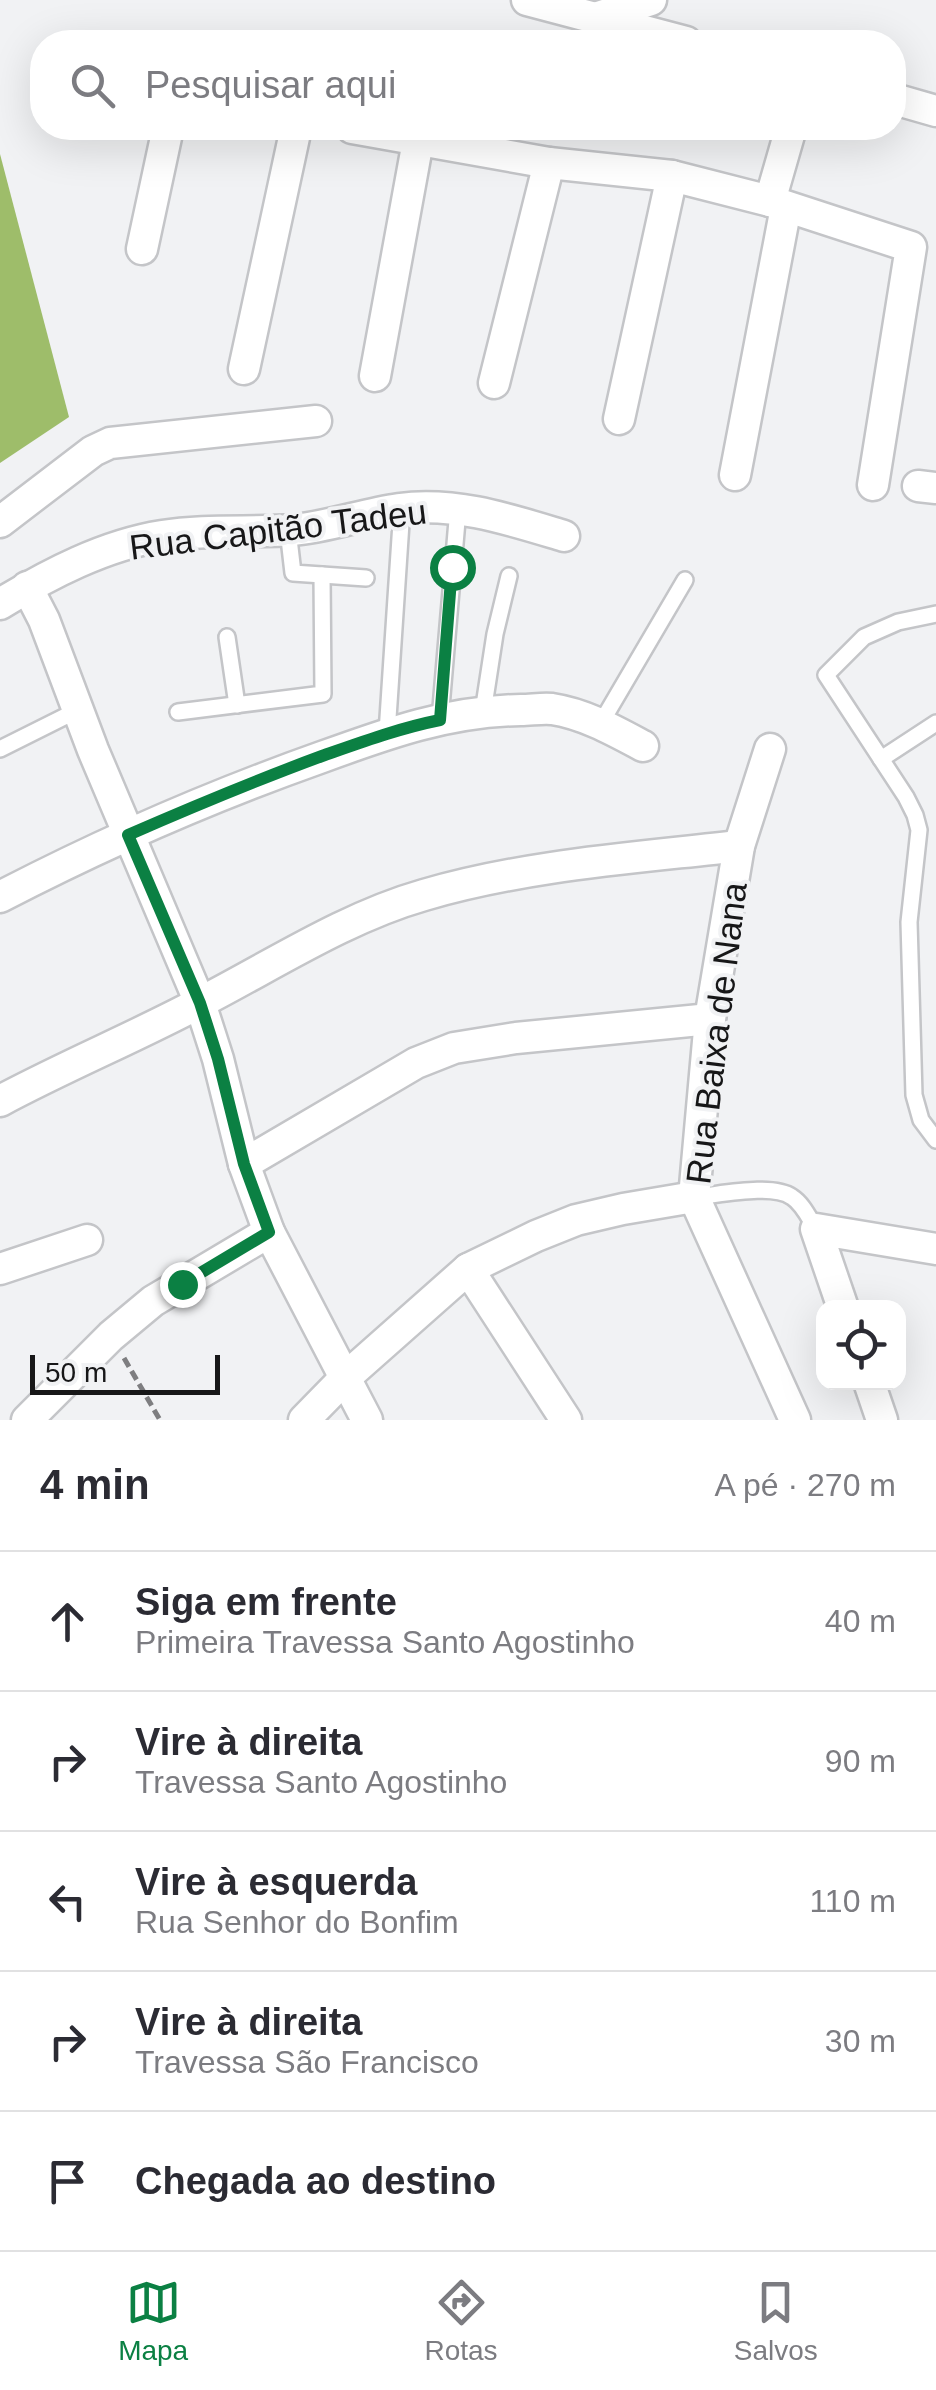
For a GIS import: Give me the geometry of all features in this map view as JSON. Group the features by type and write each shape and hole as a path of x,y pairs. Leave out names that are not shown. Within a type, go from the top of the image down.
{"street":[{"path":"527,0 640,30"},
{"path":"595,18 651,0"},
{"path":"906,102 936,111"},
{"path":"142,249 165,140"},
{"path":"244,369 293,140"},
{"path":"413,140 549,163 672,176 778,204 910,248 873,485"},
{"path":"735,475 789,140"},
{"path":"375,376 418,141"},
{"path":"494,382 549,163"},
{"path":"619,419 672,176"},
{"path":"0,522 93,451 110,443 316,422"},
{"name":"Rua Capitão Tadeu","path":"0,604 92,557 166,535 288,530 402,508 490,514 564,536"},
{"path":"27,588 44,620 128,835 200,1003 244,1164 269,1232 367,1420"},
{"path":"0,897 128,835 274,774 406,726 496,710 552,709 601,723 644,746"},
{"name":"Rua Baixa de Nana","path":"770,749 740,846 710,1019 694,1198 795,1420"},
{"path":"0,1101 358,921 422,895 558,868 740,846"},
{"path":"244,1164 416,1063 454,1048 710,1019"},
{"path":"304,1420 346,1377 468,1269 576,1220 623,1208 694,1198"},
{"path":"840,1300 816,1230 936,1249"},
{"path":"27,1420 152,1302 269,1232"},
{"path":"0,1269 87,1240"},
{"path":"468,1269 566,1420"},
{"path":"872,1390 882,1420"}],"lane":[{"path":"387,733 402,508"},
{"path":"440,720 458,509"},
{"path":"288,530 293,573 366,578"},
{"path":"178,712 324,694 322,575"},
{"path":"482,712 509,576"},
{"path":"601,723 685,580"},
{"path":"936,614 898,622 864,637 826,675 906,797 919,830 909,922 914,1095 921,1120 936,1140"},
{"path":"227,637 237,705"},
{"path":"0,748 78,710"},
{"path":"881,759 936,723"},
{"path":"694,1198 784,1192 796,1198 816,1230"}],"path":[{"path":"112,1336 160,1420"}],"green space":[{"path":"0,154 69,417 0,463"}],"route":[{"path":"182,1284 269,1232 244,1164 200,1003 128,835 292,768 406,726 440,720 452,567"}]}
